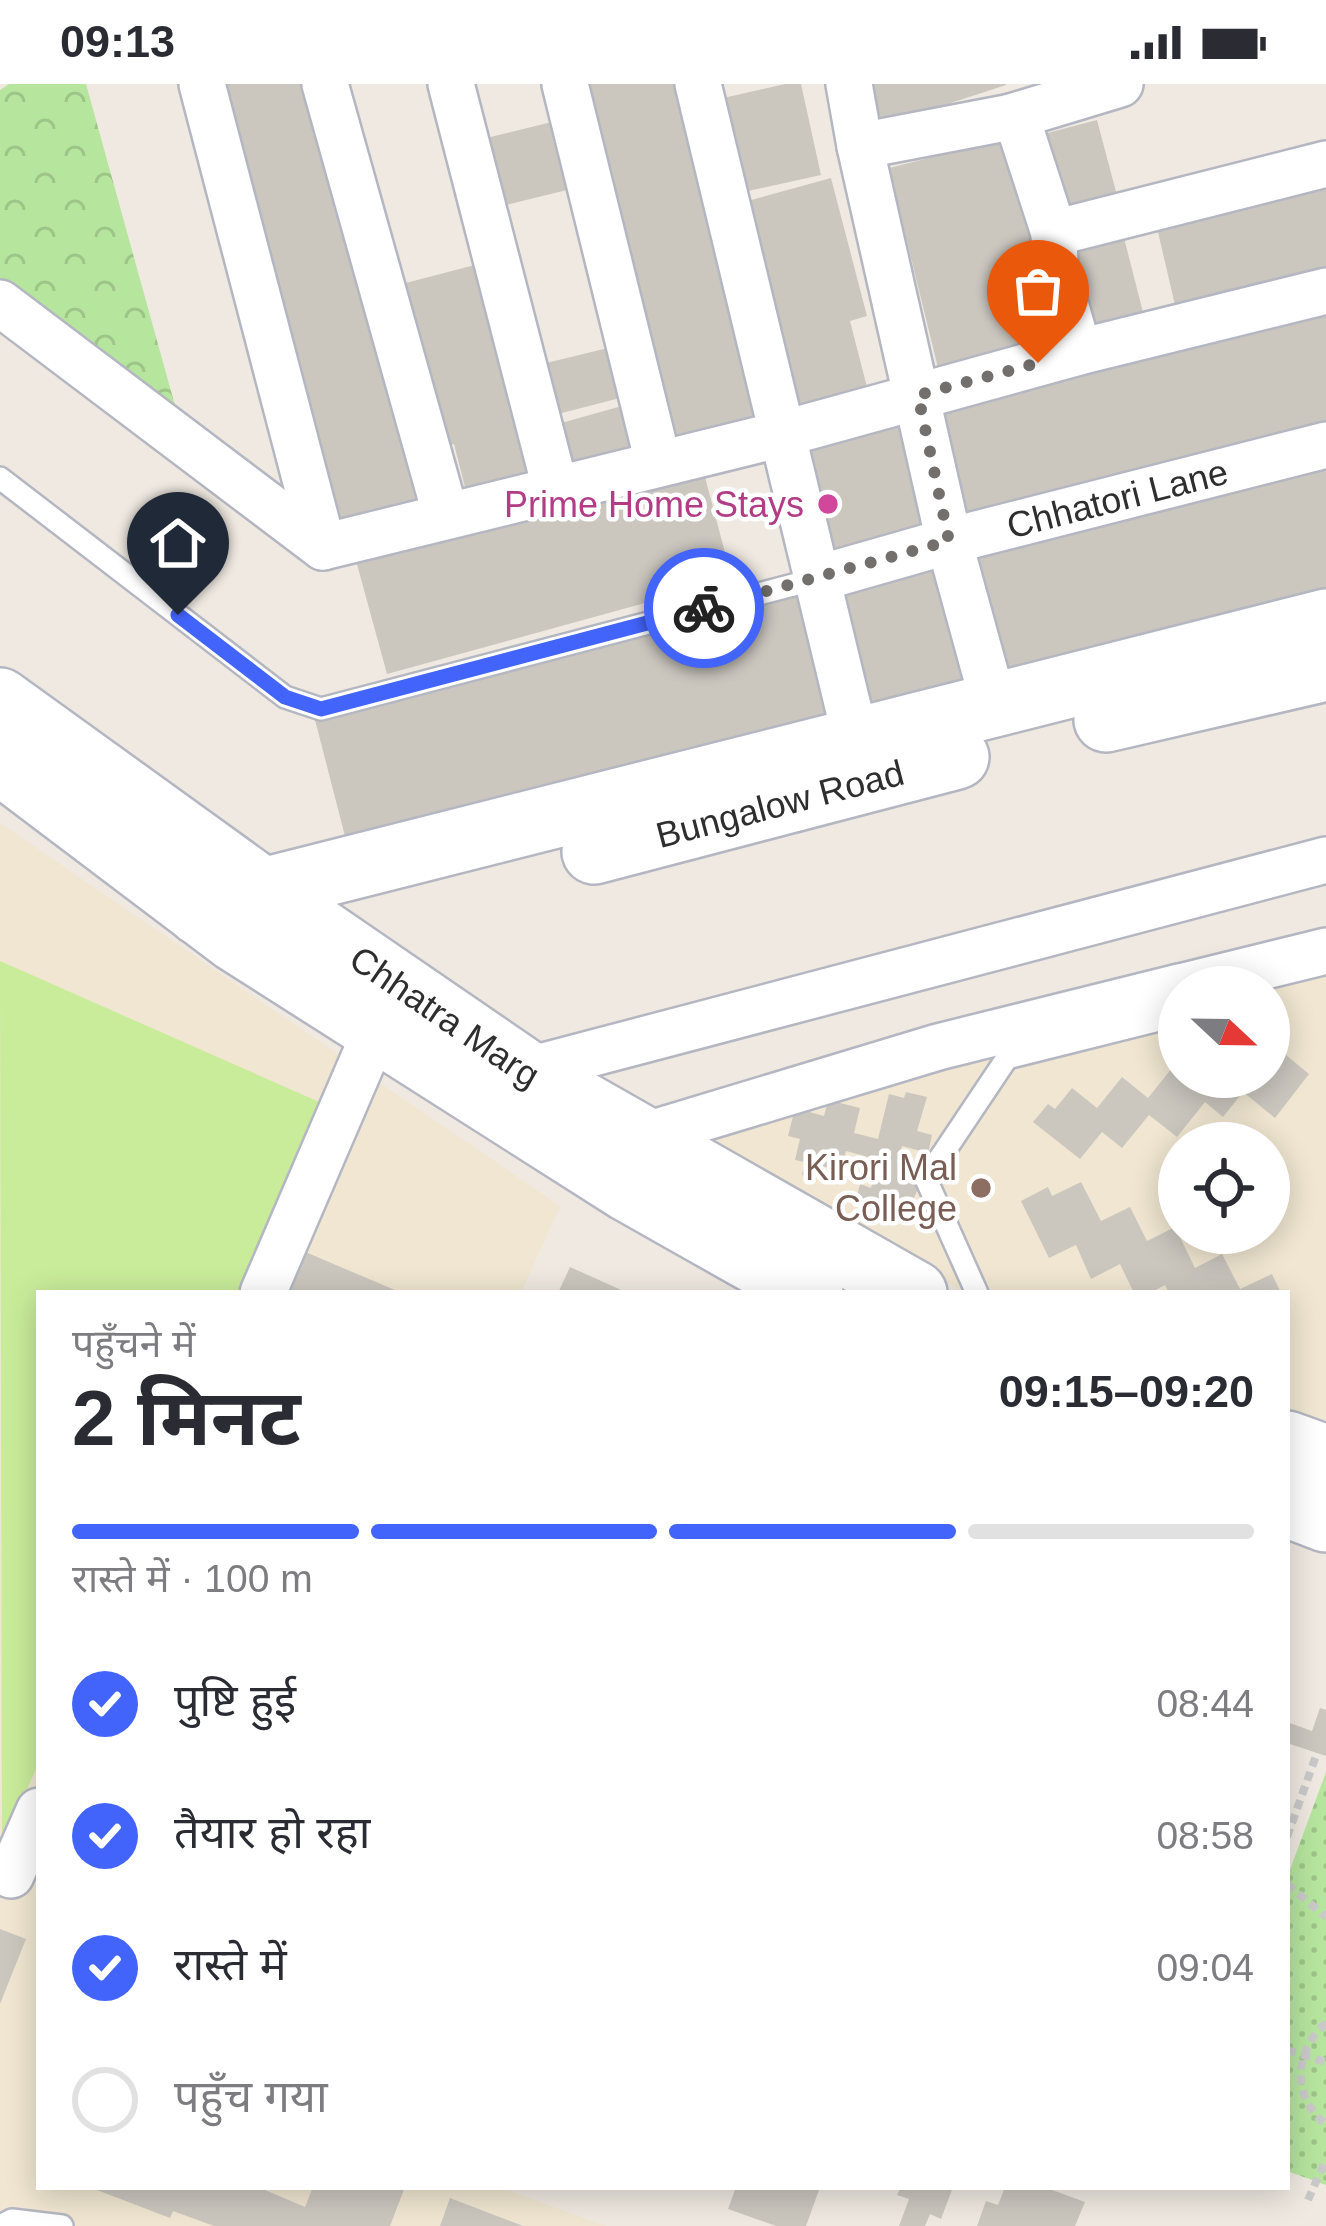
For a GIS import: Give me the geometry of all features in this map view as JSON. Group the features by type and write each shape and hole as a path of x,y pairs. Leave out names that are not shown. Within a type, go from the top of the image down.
{"street":[{"path":"202,84 323,547"},
{"path":"326,84 446,515"},
{"path":"451,84 556,487"},
{"path":"565,84 658,462"},
{"path":"698,84 856,740"},
{"path":"849,84 949,541 994,705"},
{"path":"860,146 1011,117 1120,84"},
{"path":"1011,117 1020,128 1054,233 1055,268 1078,352"},
{"path":"1054,233 1326,164"},
{"path":"323,547 782,434 1078,352 1326,291"},
{"path":"0,303 323,547"},
{"name":"Chhatori Lane","path":"816,579 1326,445"},
{"path":"251,916 856,740 1326,621"},
{"name":"Bungalow Road","path":"251,916 861,784 1003,744 1326,669"},
{"name":"Chhatra Marg","path":"0,700 376,1030 627,1189 806,1290"},
{"name":"Chhatra Marg","path":"0,762 251,916 910,1290"},
{"path":"525,1072 1326,860"},
{"path":"1265,966 1326,951"},
{"path":"640,1138 938,1047 1158,992"},
{"path":"264,1290 376,1030"},
{"path":"1290,1443 1326,1457"},
{"path":"1290,1506 1326,1520"},
{"path":"0,1870 11,1875 36,1818"}],"lane":[{"name":"Chhatori Lane","path":"0,478 285,697 321,709 816,579"},
{"path":"976,1290 926,1179 1007,1058 1158,1020"},
{"path":"0,2226 12,2221 62,2226"}],"path":[{"path":"1290,1828 1316,1753"},
{"path":"1290,1887 1326,1917"},
{"path":"1326,2023 1303,2056 1302,2089 1311,2110 1326,2124"},
{"path":"1290,2051 1326,2062"},
{"path":"1308,2200 1326,2159"}],"shaded area":[{"path":"0,823 560,1206 522,1290 36,1290 36,2190 506,2190 606,2226 0,2226"},
{"name":"Kirori Mal College","path":"1326,969 1326,1414 1321,1429 1290,1417 1290,1290 960,1290 685,1131 1158,1011 1158,1098 1290,1098 1290,980"}],"green space":[{"path":"9,84 86,84 182,431 0,291 0,90"},
{"path":"0,961 326,1105 245,1290 36,1290 36,1769 2,1846"},
{"path":"1326,1772 1326,2185 1290,2172 1290,1870"}],"building":[{"path":"220,84 315,84 424,511 331,536"},
{"path":"588,84 681,84 761,418 672,439"},
{"path":"801,84 821,175 730,195 710,101"},
{"path":"859,84 1006,84 1006,85 868,130"},
{"path":"564,119 575,188 486,210 470,142"},
{"path":"1097,120 1119,203 1058,220 1036,136"},
{"path":"1013,137 1063,340 939,372 889,168"},
{"path":"1326,173 1326,268 1175,305 1154,215"},
{"path":"831,178 867,316 850,321 868,391 792,411 737,204"},
{"path":"1122,230 1145,320 1086,337 1062,251"},
{"path":"490,261 545,474 467,495 454,444 440,447 398,285"},
{"path":"1326,300 1326,430 962,519 933,396"},
{"path":"612,347 624,397 550,416 538,365"},
{"path":"629,404 641,448 565,468 554,425"},
{"path":"901,413 930,535 832,557 804,436"},
{"path":"1326,457 1326,604 1005,681 972,542"},
{"path":"701,462 732,579 387,674 355,557"},
{"path":"937,559 973,688 870,717 834,588"},
{"path":"810,585 844,712 347,844 314,716"},
{"path":"1290,1058 1309,1074 1275,1118 1250,1098 1290,1098"},
{"path":"1122,1077 1148,1098 1158,1086 1158,1098 1238,1098 1223,1117 1205,1102 1189,1122 1158,1122 1149,1115 1122,1148 1102,1132 1080,1159 1033,1122 1048,1104 1055,1109 1072,1088 1097,1108"},
{"path":"906,1092 927,1097 917,1131 932,1135 928,1153 902,1146 897,1162 926,1170 907,1214 856,1200 860,1184 871,1188 879,1160 846,1151 840,1171 819,1165 815,1179 802,1175 805,1162 795,1160 800,1139 788,1136 795,1108 824,1116 828,1100 860,1108 854,1133 878,1139 889,1094 904,1098"},
{"path":"1081,1182 1101,1221 1130,1207 1147,1241 1158,1236 1158,1254 1188,1254 1195,1268 1222,1254 1240,1289 1272,1274 1280,1290 1168,1290 1165,1285 1133,1290 1120,1264 1091,1279 1076,1245 1049,1258 1021,1201 1048,1187 1052,1196"},
{"path":"303,1251 395,1290 287,1290"},
{"path":"570,1267 621,1290 559,1290"},
{"path":"1320,1708 1326,1710 1326,1756 1290,1744 1290,1723 1312,1731"},
{"path":"0,1929 26,1939 0,2004"},
{"path":"97,2190 265,2190 305,2207 312,2190 404,2190 390,2226 214,2226 173,2211 170,2218"},
{"path":"735,2190 819,2190 806,2226 776,2226 728,2209"},
{"path":"900,2190 952,2190 941,2219 930,2214 925,2226 899,2226 909,2199 897,2195"},
{"path":"1004,2190 1052,2190 1085,2202 1075,2226 977,2226 986,2201 998,2205"},
{"path":"450,2198 523,2226 440,2226"}],"way so far":[{"path":"704,608 949,541 918,395 1038,363"}],"place":[{"name":"Prime Home Stays","path":"828,504"},
{"name":"Kirori Mal College","path":"981,1188"}],"route":[{"path":"178,615 285,697 321,709 704,608"}]}
